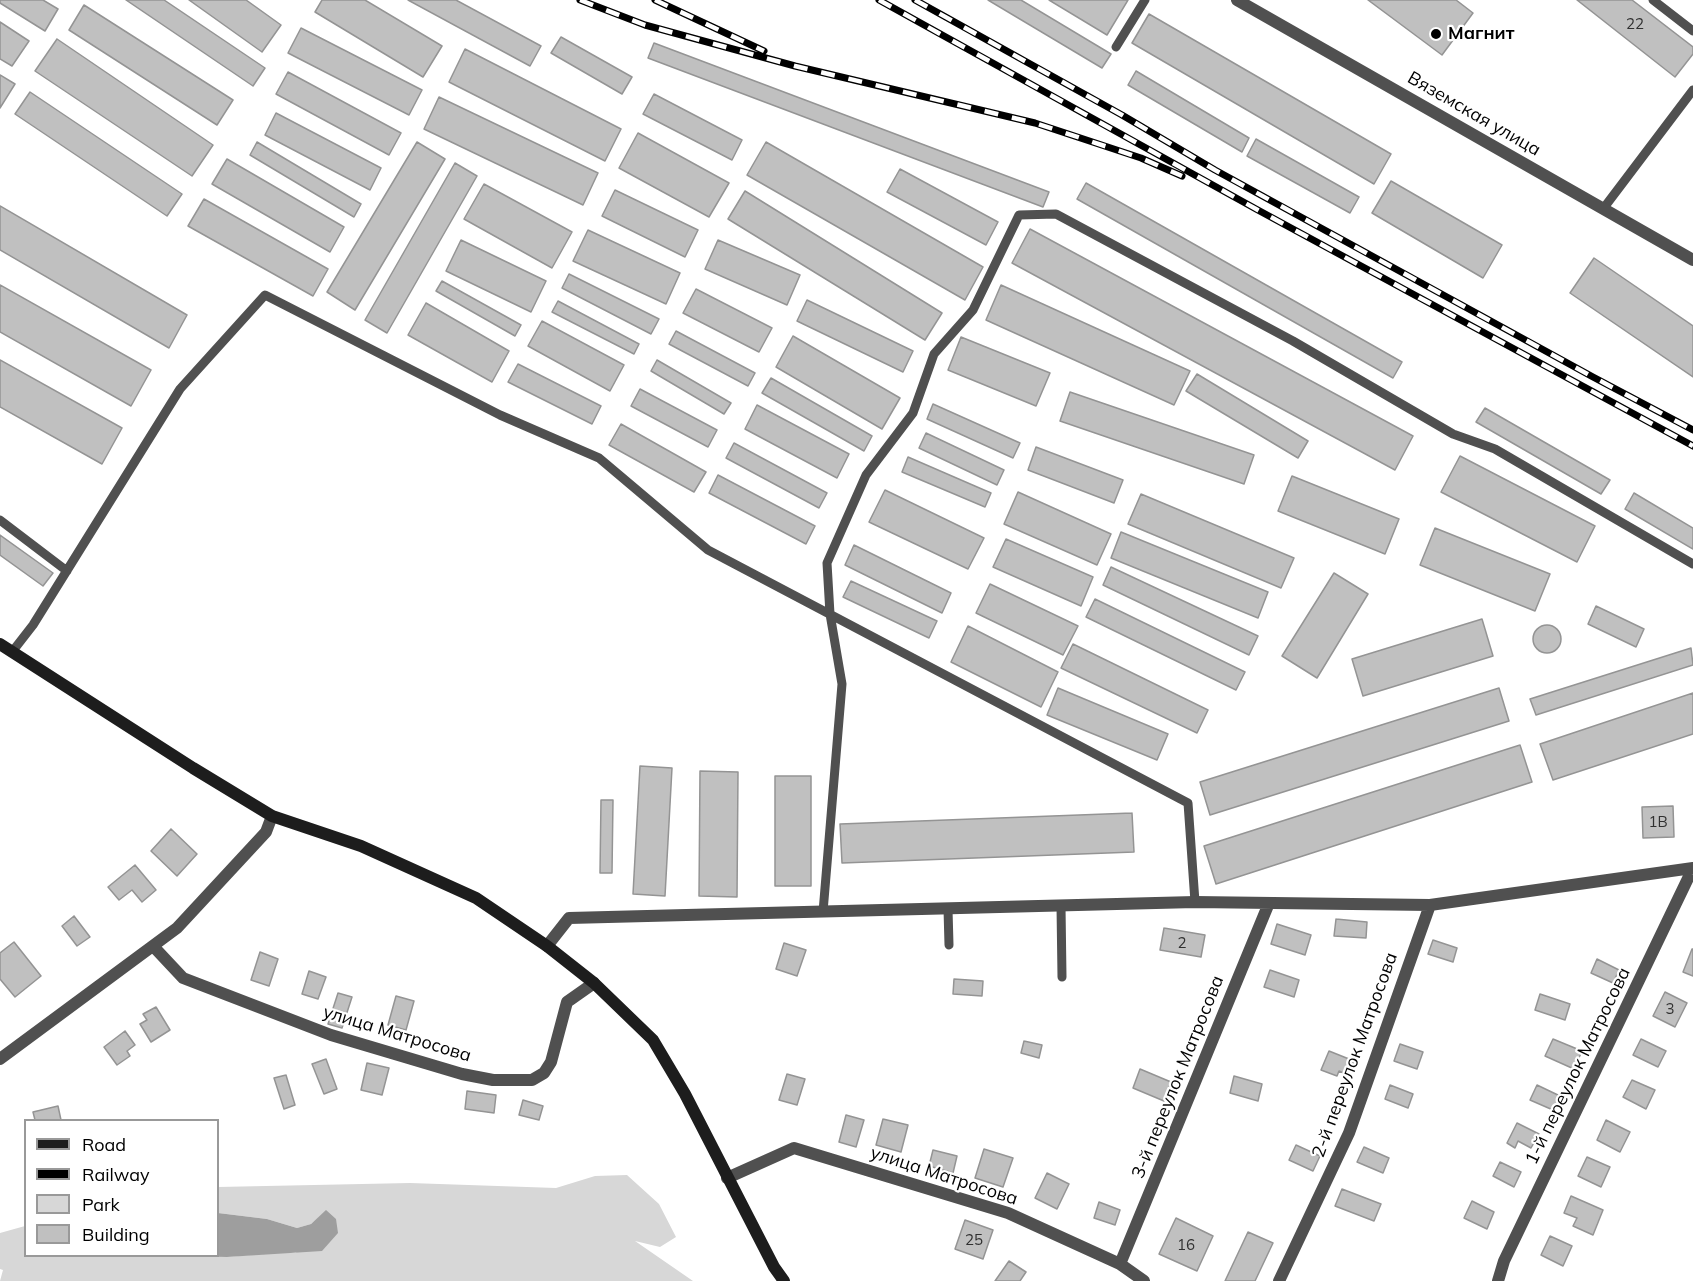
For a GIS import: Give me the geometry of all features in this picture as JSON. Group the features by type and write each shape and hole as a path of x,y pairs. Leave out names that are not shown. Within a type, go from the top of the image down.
{"main road":[{"path":"0,644 272,816 361,846 476,898 548,946 594,983 653,1040 685,1095 774,1268 784,1281"}],"street":[{"name":"Вяземская улица","path":"1237,0 1693,260"},
{"path":"0,1059 177,928 266,832 272,816"},
{"path":"548,946 569,918 1195,902 1430,905 1693,868"},
{"name":"1-й переулок Матросова","path":"1498,1281 1504,1261 1693,868"},
{"name":"3-й переулок Матросова","path":"1120,1264 1269,903"},
{"name":"2-й переулок Матросова","path":"1279,1281 1349,1133 1430,905"},
{"name":"улица Матросова","path":"153,946 183,978 331,1035 462,1074 493,1080 532,1080 544,1073 551,1062 567,1002 594,983"},
{"name":"улица Матросова","path":"727,1178 794,1148 1008,1213 1120,1264 1144,1281"}],"lane":[{"path":"1116,47 1145,0"},
{"path":"1653,0 1693,31"},
{"path":"1604,209 1693,90"},
{"path":"823,912 842,684 830,614 827,563 866,475 913,413 934,354 973,310 1019,215 1056,214 1293,341 1453,434 1495,450 1693,564"},
{"path":"12,652 33,625 180,389 265,294 500,415 599,458 708,550 1188,803 1195,902"},
{"path":"0,520 67,571"},
{"path":"1061,906 1062,977"},
{"path":"948,909 949,945"}],"green space":[{"path":"627,1175 659,1204 676,1237 660,1247 635,1241 693,1281 0,1281 3,1270 0,1269 0,1233 24,1226 24,1257 227,1257 296,1253 326,1211 311,1224 297,1228 267,1219 219,1213 219,1187 410,1183 556,1188 595,1176"}],"shaded area":[{"path":"326,1210 336,1219 338,1233 322,1251 219,1257 219,1213 267,1219 297,1228 311,1224"}],"building":[{"path":"0,0 43,0 58,9 45,31 0,3"},
{"path":"126,0 164,0 265,68 253,86"},
{"path":"189,0 246,0 281,25 262,52"},
{"path":"322,0 365,0 442,46 423,77 315,12"},
{"path":"408,0 456,0 541,46 530,66"},
{"path":"988,0 1021,0 1111,54 1102,68"},
{"path":"1049,0 1128,0 1107,35"},
{"name":"Магнит","path":"1368,0 1456,0 1473,13 1442,55"},
{"path":"1577,0 1632,0 1693,47 1693,54 1675,77"},
{"path":"84,5 233,100 217,125 69,30"},
{"path":"1149,14 1391,154 1374,184 1132,43"},
{"path":"0,22 29,41 12,66 0,59"},
{"path":"301,28 422,90 409,115 288,53"},
{"path":"561,37 632,77 622,94 551,53"},
{"path":"57,39 213,145 192,176 35,71"},
{"path":"654,43 1049,192 1043,207 648,58"},
{"path":"465,49 621,129 605,161 449,82"},
{"path":"1136,71 1249,138 1242,152 1128,85"},
{"path":"288,72 401,133 389,155 276,94"},
{"path":"0,75 15,84 0,108"},
{"path":"30,92 182,194 167,216 15,114"},
{"path":"654,94 742,140 732,160 643,114"},
{"path":"439,97 598,173 583,205 424,129"},
{"path":"276,113 381,168 370,190 265,135"},
{"path":"638,133 729,183 709,217 619,168"},
{"path":"1256,139 1359,197 1350,213 1247,156"},
{"path":"257,142 361,204 354,217 250,155"},
{"path":"417,142 445,159 355,310 327,292"},
{"path":"766,142 983,267 965,300 747,175"},
{"path":"227,159 344,227 330,252 212,184"},
{"path":"455,163 477,176 387,333 365,320"},
{"path":"900,169 998,222 986,245 887,192"},
{"path":"1391,181 1502,245 1483,278 1372,213"},
{"path":"1086,183 1402,362 1393,378 1077,199"},
{"path":"484,184 572,232 552,268 464,219"},
{"path":"615,190 698,230 685,257 602,216"},
{"path":"745,191 942,313 925,340 728,219"},
{"path":"204,199 328,269 313,296 188,226"},
{"path":"0,206 187,315 169,348 0,250"},
{"path":"1030,229 1413,436 1395,470 1012,263"},
{"path":"588,230 680,273 666,304 573,261"},
{"path":"461,240 546,281 531,312 446,271"},
{"path":"718,240 800,275 787,305 705,269"},
{"path":"1594,258 1693,326 1693,377 1570,293"},
{"path":"569,274 659,319 651,334 562,288"},
{"path":"442,281 521,325 515,336 436,291"},
{"path":"0,285 151,370 131,406 0,332"},
{"path":"1001,285 1190,371 1174,405 986,320"},
{"path":"696,289 772,328 759,352 683,313"},
{"path":"807,300 913,351 903,372 797,321"},
{"path":"558,301 639,344 634,354 552,312"},
{"path":"426,303 509,351 492,382 408,335"},
{"path":"542,321 624,365 610,391 528,346"},
{"path":"676,331 755,373 748,386 669,344"},
{"path":"793,336 900,398 882,429 776,367"},
{"path":"961,337 1050,373 1036,406 948,370"},
{"path":"0,360 122,428 102,464 0,407"},
{"path":"657,360 731,403 724,414 651,371"},
{"path":"518,364 601,406 592,424 508,382"},
{"path":"1197,374 1308,441 1298,458 1186,391"},
{"path":"771,378 872,436 864,451 762,393"},
{"path":"640,389 717,430 708,447 631,406"},
{"path":"1070,392 1254,455 1244,484 1060,421"},
{"path":"933,404 1020,443 1013,458 927,419"},
{"path":"757,405 849,454 837,478 745,429"},
{"path":"1485,408 1610,480 1601,494 1476,422"},
{"path":"621,424 706,472 694,492 609,445"},
{"path":"926,433 1004,470 997,485 919,448"},
{"path":"734,443 827,493 819,508 726,458"},
{"path":"1036,447 1123,480 1114,503 1028,470"},
{"path":"1460,456 1595,526 1577,562 1441,492"},
{"path":"908,457 991,493 985,507 902,472"},
{"path":"718,475 815,526 806,544 709,493"},
{"path":"1292,476 1399,519 1385,554 1278,511"},
{"path":"885,490 984,538 968,569 869,522"},
{"path":"1018,492 1111,534 1097,565 1004,524"},
{"path":"1634,493 1693,528 1693,549 1625,509"},
{"path":"1141,494 1294,558 1281,588 1128,524"},
{"path":"1435,528 1550,574 1535,611 1420,565"},
{"path":"1121,532 1268,592 1258,618 1111,558"},
{"path":"0,535 53,573 43,586 0,555"},
{"path":"1006,539 1093,577 1081,606 993,567"},
{"path":"854,545 951,593 942,613 845,565"},
{"path":"1111,567 1258,636 1249,655 1103,585"},
{"path":"1334,573 1368,594 1317,678 1282,656"},
{"path":"851,581 937,621 929,638 843,597"},
{"path":"990,584 1078,626 1063,655 976,613"},
{"path":"1095,599 1245,672 1236,690 1086,617"},
{"path":"1596,606 1644,629 1636,647 1588,624"},
{"path":"1482,619 1493,656 1363,696 1352,659"},
{"path":"1547,625 1557,629 1561,639 1557,649 1547,653 1537,649 1533,639 1537,629"},
{"path":"968,626 1058,672 1041,707 951,662"},
{"path":"1073,644 1208,710 1197,733 1061,668"},
{"path":"1691,648 1693,665 1536,715 1530,699"},
{"path":"1058,688 1168,734 1157,760 1047,715"},
{"path":"1499,688 1509,721 1210,815 1200,782"},
{"path":"1693,693 1693,734 1553,780 1540,744"},
{"path":"1520,745 1532,782 1216,884 1204,846"},
{"path":"640,766 672,768 665,896 633,894"},
{"path":"700,771 738,772 737,897 699,896"},
{"path":"775,776 811,776 811,886 775,886"},
{"path":"601,800 613,800 612,873 600,873"},
{"path":"1673,806 1674,837 1643,838 1642,807"},
{"path":"1132,813 1134,852 842,863 840,824"},
{"path":"171,829 197,854 177,876 151,851"},
{"path":"135,865 156,890 142,902 132,890 119,900 108,887"},
{"path":"74,916 90,937 77,946 62,926"},
{"path":"1336,919 1367,922 1366,938 1334,936"},
{"path":"1277,924 1311,935 1305,955 1271,944"},
{"path":"1164,928 1205,935 1201,957 1160,950"},
{"path":"1433,940 1457,948 1453,962 1428,954"},
{"path":"14,942 41,976 15,997 0,979 0,953"},
{"path":"784,943 806,950 797,976 776,969"},
{"path":"1693,949 1693,976 1683,972"},
{"path":"260,952 278,959 269,986 251,980"},
{"path":"1597,959 1619,970 1613,983 1591,973"},
{"path":"1270,970 1299,980 1294,997 1264,987"},
{"path":"309,971 326,977 318,999 302,994"},
{"path":"954,979 983,981 982,996 953,994"},
{"path":"1665,992 1687,1003 1675,1027 1653,1016"},
{"path":"338,993 352,997 342,1028 328,1024"},
{"path":"1540,994 1570,1004 1565,1020 1535,1010"},
{"path":"396,996 414,1001 406,1030 388,1025"},
{"path":"156,1007 170,1030 151,1042 140,1024 147,1020 143,1014"},
{"path":"125,1031 135,1045 127,1051 130,1056 117,1065 104,1047"},
{"path":"1553,1039 1582,1051 1574,1069 1545,1056"},
{"path":"1641,1039 1666,1051 1658,1067 1633,1055"},
{"path":"1024,1041 1042,1045 1039,1058 1021,1053"},
{"path":"1400,1044 1423,1052 1417,1069 1394,1061"},
{"path":"1329,1051 1354,1061 1348,1075 1339,1071 1337,1076 1321,1070"},
{"path":"326,1059 337,1089 324,1094 312,1064"},
{"path":"367,1063 389,1068 382,1095 361,1090"},
{"path":"1140,1069 1171,1082 1164,1101 1133,1088"},
{"path":"787,1074 805,1079 797,1105 779,1100"},
{"path":"286,1075 295,1105 284,1109 274,1078"},
{"path":"1234,1076 1262,1084 1258,1101 1230,1093"},
{"path":"1632,1080 1655,1090 1646,1109 1623,1097"},
{"path":"1390,1085 1413,1094 1408,1108 1385,1099"},
{"path":"1537,1085 1560,1096 1553,1110 1530,1100"},
{"path":"467,1091 496,1095 494,1113 465,1109"},
{"path":"523,1100 543,1106 539,1120 519,1115"},
{"path":"58,1106 61,1119 35,1119 33,1112"},
{"path":"846,1115 864,1120 856,1147 839,1142"},
{"path":"883,1119 908,1125 901,1152 876,1145"},
{"path":"1606,1120 1630,1132 1620,1152 1597,1140"},
{"path":"1517,1123 1539,1134 1531,1148 1518,1141 1515,1148 1507,1143"},
{"path":"1296,1145 1320,1156 1313,1171 1289,1160"},
{"path":"1364,1147 1389,1158 1383,1173 1357,1162"},
{"path":"984,1149 1013,1158 1003,1187 975,1178"},
{"path":"933,1150 957,1156 953,1173 929,1166"},
{"path":"1587,1157 1610,1167 1601,1187 1578,1176"},
{"path":"1500,1162 1521,1172 1514,1187 1493,1176"},
{"path":"1047,1173 1069,1184 1057,1209 1035,1198"},
{"path":"1342,1189 1381,1204 1374,1221 1335,1206"},
{"path":"1571,1196 1603,1210 1593,1235 1573,1226 1577,1218 1564,1213"},
{"path":"1472,1201 1494,1212 1487,1229 1464,1218"},
{"path":"1099,1202 1120,1210 1115,1225 1094,1218"},
{"path":"1176,1218 1213,1236 1197,1271 1159,1254"},
{"path":"965,1220 993,1230 983,1259 955,1249"},
{"path":"1248,1232 1273,1243 1255,1281 1225,1281"},
{"path":"1550,1236 1572,1246 1563,1266 1541,1255"},
{"path":"1009,1261 1026,1272 1020,1281 995,1281"}],"railway":[{"path":"580,0 645,25 795,66 1035,123 1141,158 1182,176"},
{"path":"655,0 764,51"},
{"path":"879,0 1256,209 1693,446"},
{"path":"915,0 1122,115 1215,170 1693,430"}],"place":[{"name":"Магнит","path":"1436,34"}]}
